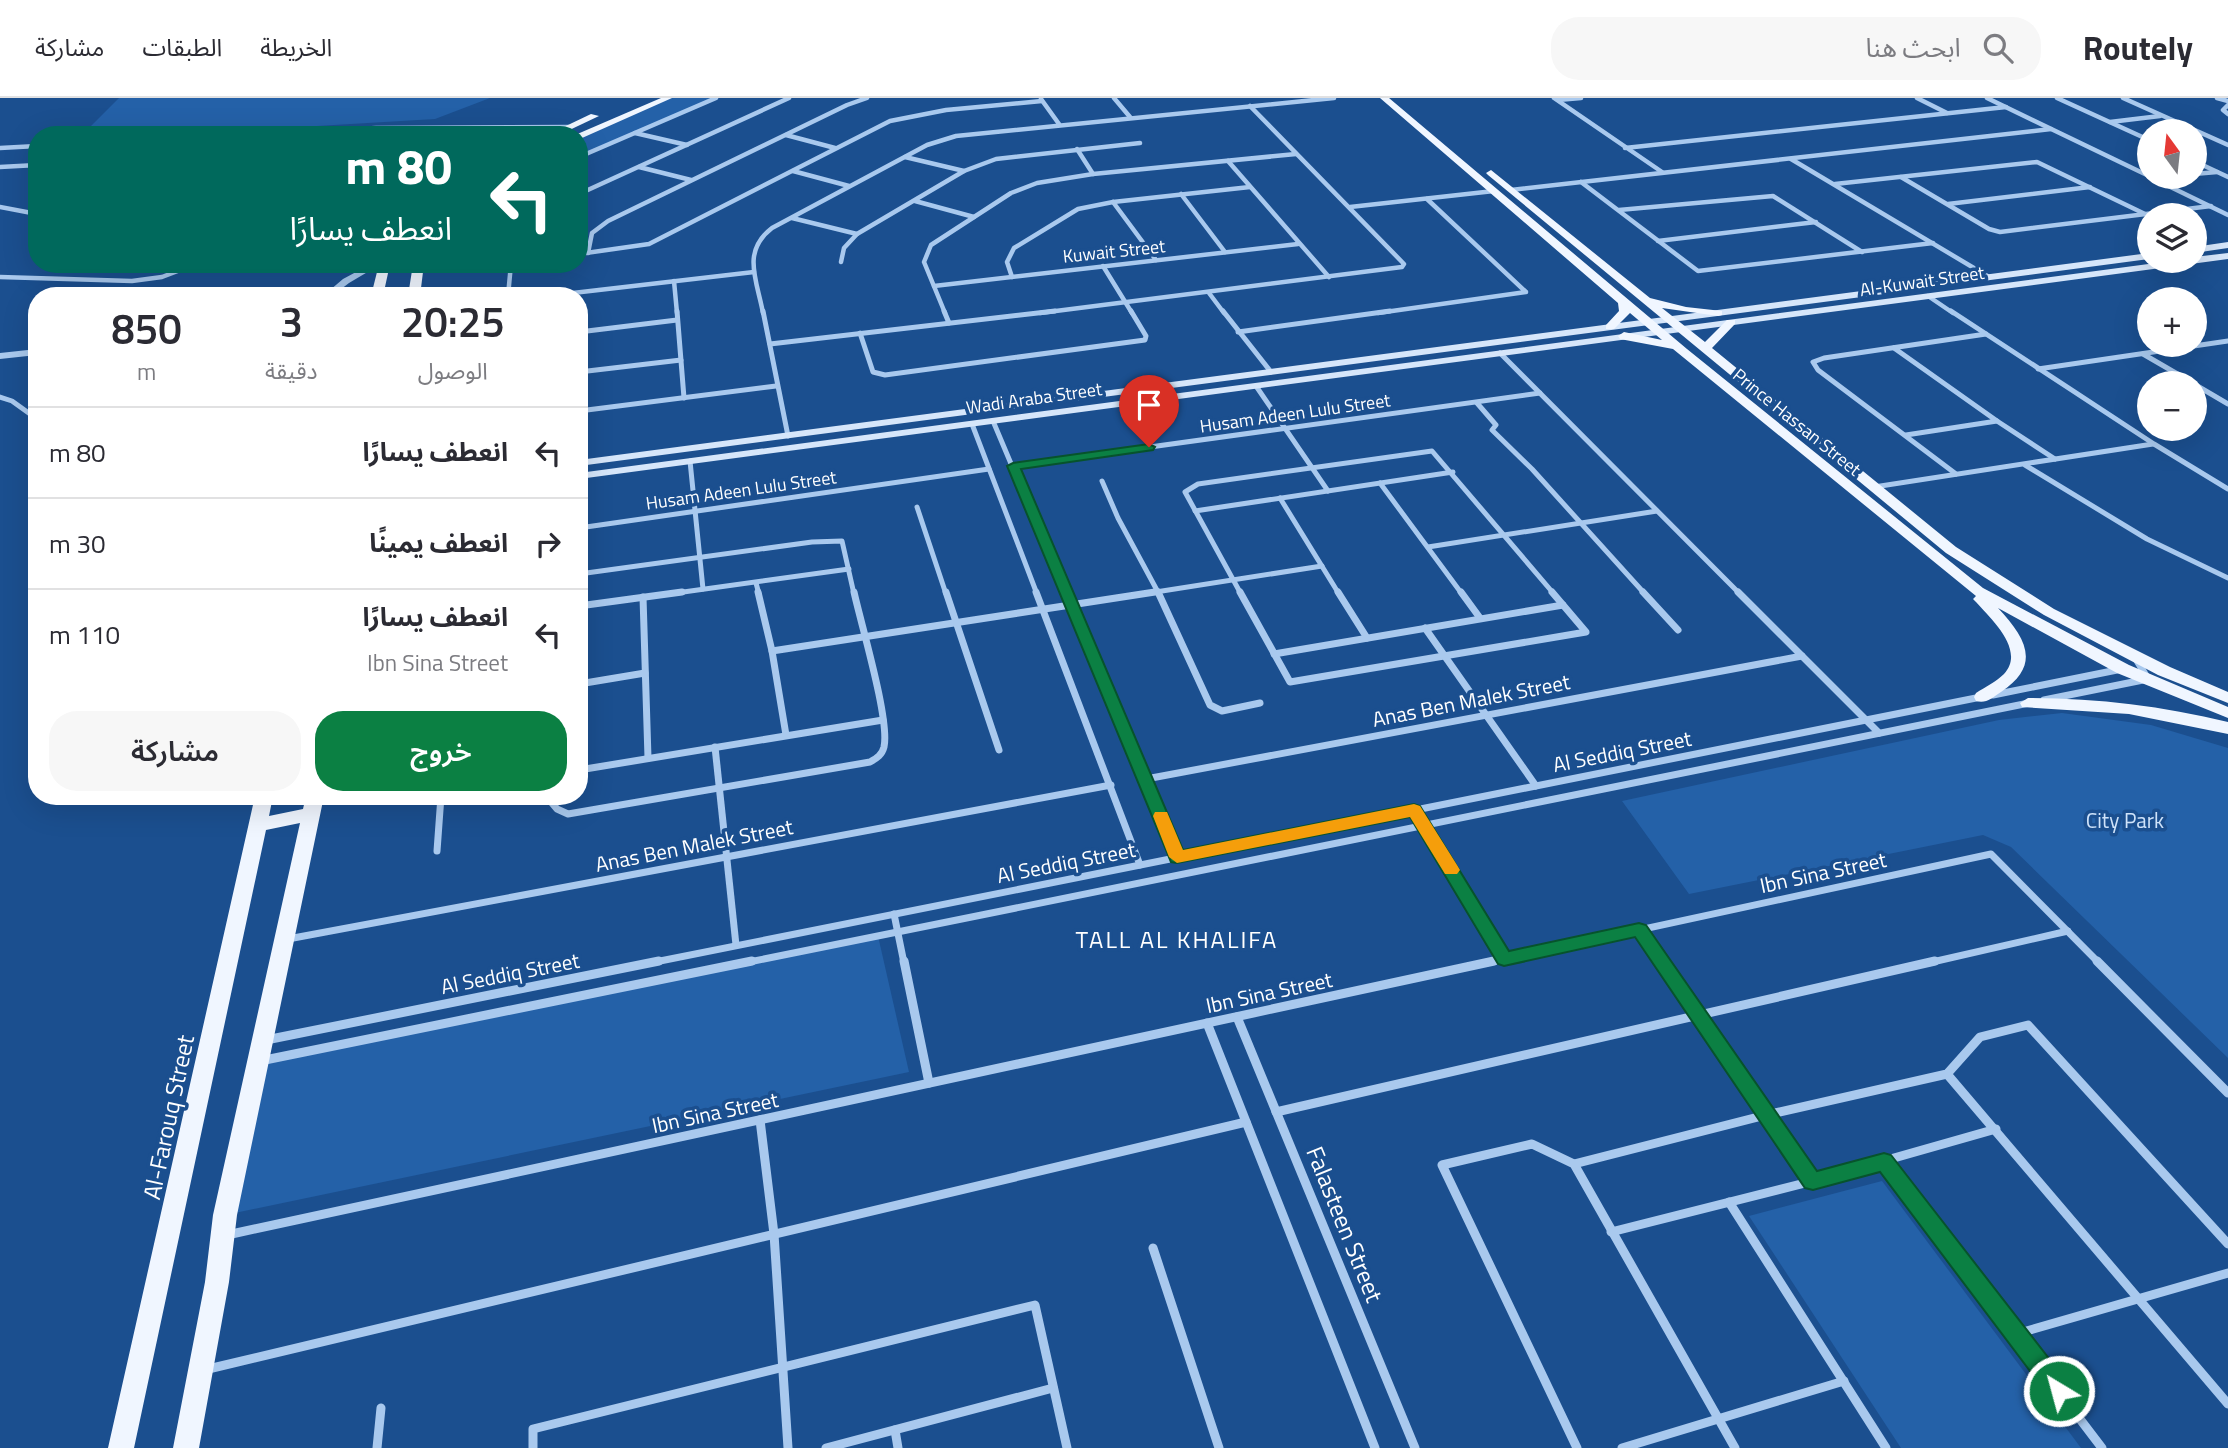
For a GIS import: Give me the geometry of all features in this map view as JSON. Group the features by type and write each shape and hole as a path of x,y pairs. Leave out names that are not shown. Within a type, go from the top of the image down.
{"main road":[{"path":"588,132 668,98"},
{"name":"Prince Hassan Street","path":"1384,98 1683,352 1968,583 2000,604 2123,669 2145,674 2228,713"},
{"name":"Prince Hassan Street","path":"1400,98 1951,550 2049,612 2164,671 2228,698"},
{"path":"571,126 607,111"},
{"path":"2207,248 2228,245"},
{"path":"2207,258 2228,256"},
{"name":"Al-Kuwait Street","path":"1648,322 2137,257"},
{"path":"2116,260 2133,268"},
{"name":"Al-Kuwait Street","path":"1659,332 2137,268"},
{"path":"1646,300 1686,310 1718,313"},
{"path":"1610,327 1625,312 1624,302"},
{"name":"Wadi Araba Street","path":"588,462 1648,322"},
{"path":"1705,349 1731,322"},
{"name":"Wadi Araba Street","path":"588,475 1659,332"},
{"path":"1624,336 1658,342 1683,352"},
{"path":"1158,387 1166,398"},
{"path":"1968,583 2014,636 2018,649 2017,666 2011,677 1982,697"},
{"path":"2028,703 2113,705 2171,714 2228,728"},
{"name":"Al-Farouq Street","path":"121,1448 262,805"},
{"path":"257,824 313,805"},
{"path":"186,1448 225,1236 225,1215 313,805"}],"street":[{"path":"588,153 716,98"},
{"path":"588,190 789,98"},
{"path":"867,98 846,105 597,228 589,238 588,253 649,244 877,127 904,117 1042,99 1059,124"},
{"path":"1114,98 1130,117"},
{"path":"788,436 754,272 754,246 772,228 927,145 956,136 1334,98"},
{"path":"1555,99 1581,98"},
{"path":"1917,98 1947,113"},
{"path":"1987,98 2137,170"},
{"path":"2057,98 2137,135"},
{"path":"2123,98 2228,145"},
{"path":"2217,98 2228,103 2223,110 2228,114"},
{"path":"1555,99 1662,173"},
{"path":"770,344 1396,270 1404,264 1250,106"},
{"path":"1625,148 2006,107"},
{"path":"2109,122 2163,116"},
{"path":"1511,190 2051,129"},
{"path":"635,132 688,145"},
{"path":"785,135 836,148"},
{"path":"841,262 844,248 857,234 964,171 1010,156 1140,143"},
{"path":"0,148 28,146"},
{"path":"1077,149 1093,174"},
{"path":"949,323 924,262 926,252 931,245 1011,193 1026,187 1093,174 1296,154"},
{"path":"904,157 964,171"},
{"path":"1791,158 1989,277"},
{"path":"1228,161 1329,277"},
{"path":"1835,184 2034,162 2045,164 2137,210"},
{"path":"0,167 28,165"},
{"path":"639,167 691,180"},
{"path":"2207,167 2228,177"},
{"path":"792,171 849,186"},
{"path":"2207,173 2217,172"},
{"path":"1901,177 1989,229 2000,232 2137,215"},
{"path":"1581,182 1693,268 1705,272 1933,243"},
{"path":"1012,277 1007,262 1014,248 1068,213 1113,202 1250,187"},
{"path":"1948,204 2091,187"},
{"path":"2176,189 2228,215"},
{"path":"1350,207 1494,191"},
{"path":"1181,194 1226,252"},
{"path":"1619,211 1765,195 1780,198 1862,252"},
{"path":"1238,332 1526,292 1427,199"},
{"path":"915,201 974,217"},
{"path":"1113,202 1156,260"},
{"path":"2207,206 2211,206"},
{"path":"0,207 28,212"},
{"path":"792,218 857,234"},
{"path":"1658,241 1816,222"},
{"name":"Kuwait Street","path":"934,286 1298,244"},
{"path":"860,333 873,372 885,375 1139,342 1146,336 1103,266"},
{"path":"588,291 754,272"},
{"path":"0,282 3,277 132,281 175,273"},
{"path":"338,287 361,273"},
{"path":"674,281 684,398"},
{"path":"1209,293 1271,372"},
{"path":"1928,296 2037,369 2228,489"},
{"path":"588,331 677,320"},
{"path":"1956,474 1814,365 1817,359 1986,334"},
{"path":"2207,346 2226,343"},
{"path":"0,349 28,345"},
{"path":"1894,348 2056,459"},
{"path":"0,356 28,353"},
{"path":"1500,353 1879,733"},
{"path":"2037,369 2137,355"},
{"path":"2148,357 2172,371"},
{"path":"588,371 681,360"},
{"path":"588,410 776,386"},
{"path":"1256,386 1328,491"},
{"path":"2207,392 2228,404"},
{"name":"Husam Adeen Lulu Street","path":"1013,466 1540,393"},
{"path":"0,397 12,401 28,413"},
{"path":"1477,403 1496,425 1492,430 1678,630"},
{"path":"993,421 1177,857"},
{"path":"1906,435 1997,421"},
{"path":"972,424 1140,865"},
{"path":"1872,487 2154,444"},
{"path":"1432,451 1453,472 1586,632 1290,682 1185,492 1198,484 1313,469 1432,451"},
{"path":"690,461 703,589"},
{"path":"2025,464 2147,540 2228,578"},
{"name":"Husam Adeen Lulu Street","path":"588,527 989,469"},
{"path":"1195,511 1453,472"},
{"path":"1102,481 1158,592 1210,705 1222,711 1260,703"},
{"path":"1380,483 1480,618"},
{"path":"1280,498 1367,638"},
{"path":"917,507 999,750"},
{"path":"1428,547 1657,511"},
{"path":"554,805 568,814 870,762 882,754 885,744 883,720 866,637 842,541 812,542 588,573"},
{"path":"772,652 1322,566"},
{"path":"588,605 849,569"},
{"path":"756,583 772,652 786,735"},
{"path":"643,597 648,758"},
{"path":"1274,654 1563,605"},
{"path":"1425,628 1536,786"},
{"name":"Anas Ben Malek Street","path":"1146,779 1802,656"},
{"path":"2135,656 2145,674"},
{"name":"Al Seddiq Street","path":"261,1051 736,945 2123,669"},
{"name":"Al Seddiq Street","path":"261,1051 899,932 2028,703 2164,671"},
{"path":"588,683 645,674"},
{"path":"588,768 883,720"},
{"path":"715,747 717,789 728,857 736,945"},
{"name":"Anas Ben Malek Street","path":"284,940 1111,785"},
{"path":"437,851 440,805"},
{"path":"1414,810 1504,959"},
{"name":"Ibn Sina Street","path":"225,1236 1991,853 2228,1093"},
{"path":"894,914 929,1083"},
{"path":"1639,930 1813,1181"},
{"path":"1276,1112 2068,931"},
{"name":"Falasteen Street","path":"1237,1017 1415,1448"},
{"path":"1207,1023 1375,1448"},
{"path":"1574,1164 1766,1115 1947,1074 1980,1037 2028,1025 2228,1244"},
{"path":"1947,1074 2228,1404"},
{"path":"760,1120 774,1234 788,1448"},
{"path":"200,1371 1246,1122"},
{"path":"1612,1233 1884,1162 1996,1129"},
{"path":"1577,1448 1442,1165 1532,1144 1574,1164 1735,1448"},
{"path":"1884,1162 2102,1448"},
{"path":"1729,1202 1886,1448"},
{"path":"1153,1248 1219,1448"},
{"path":"2016,1334 2228,1273"},
{"path":"533,1448 534,1429 1035,1305 1067,1448"},
{"path":"1622,1448 1844,1381"},
{"path":"827,1448 1053,1388"},
{"path":"377,1448 381,1408"},
{"path":"895,1430 898,1448"}],"green space":[{"path":"119,98 490,98 435,119 316,126 91,126"},
{"path":"670,98 714,98 588,153 588,132"},
{"name":"City Park","path":"2062,713 2151,725 2228,748 2228,1058 2011,847 1983,835 1689,894 1622,801 1999,720"},
{"path":"878,936 909,1072 225,1215 260,1061"},
{"path":"1882,1181 2081,1448 1901,1448 1749,1216"}],"slow traffic":[{"path":"1161,816 1177,857 1414,810 1451,870"}],"district":[{"name":"TALL AL KHALIFA","path":"1177,939"}],"route":[{"path":"1149,447 1013,466 1177,857 1414,810 1504,959 1639,930 1813,1181 1884,1162 2059,1391"}]}
